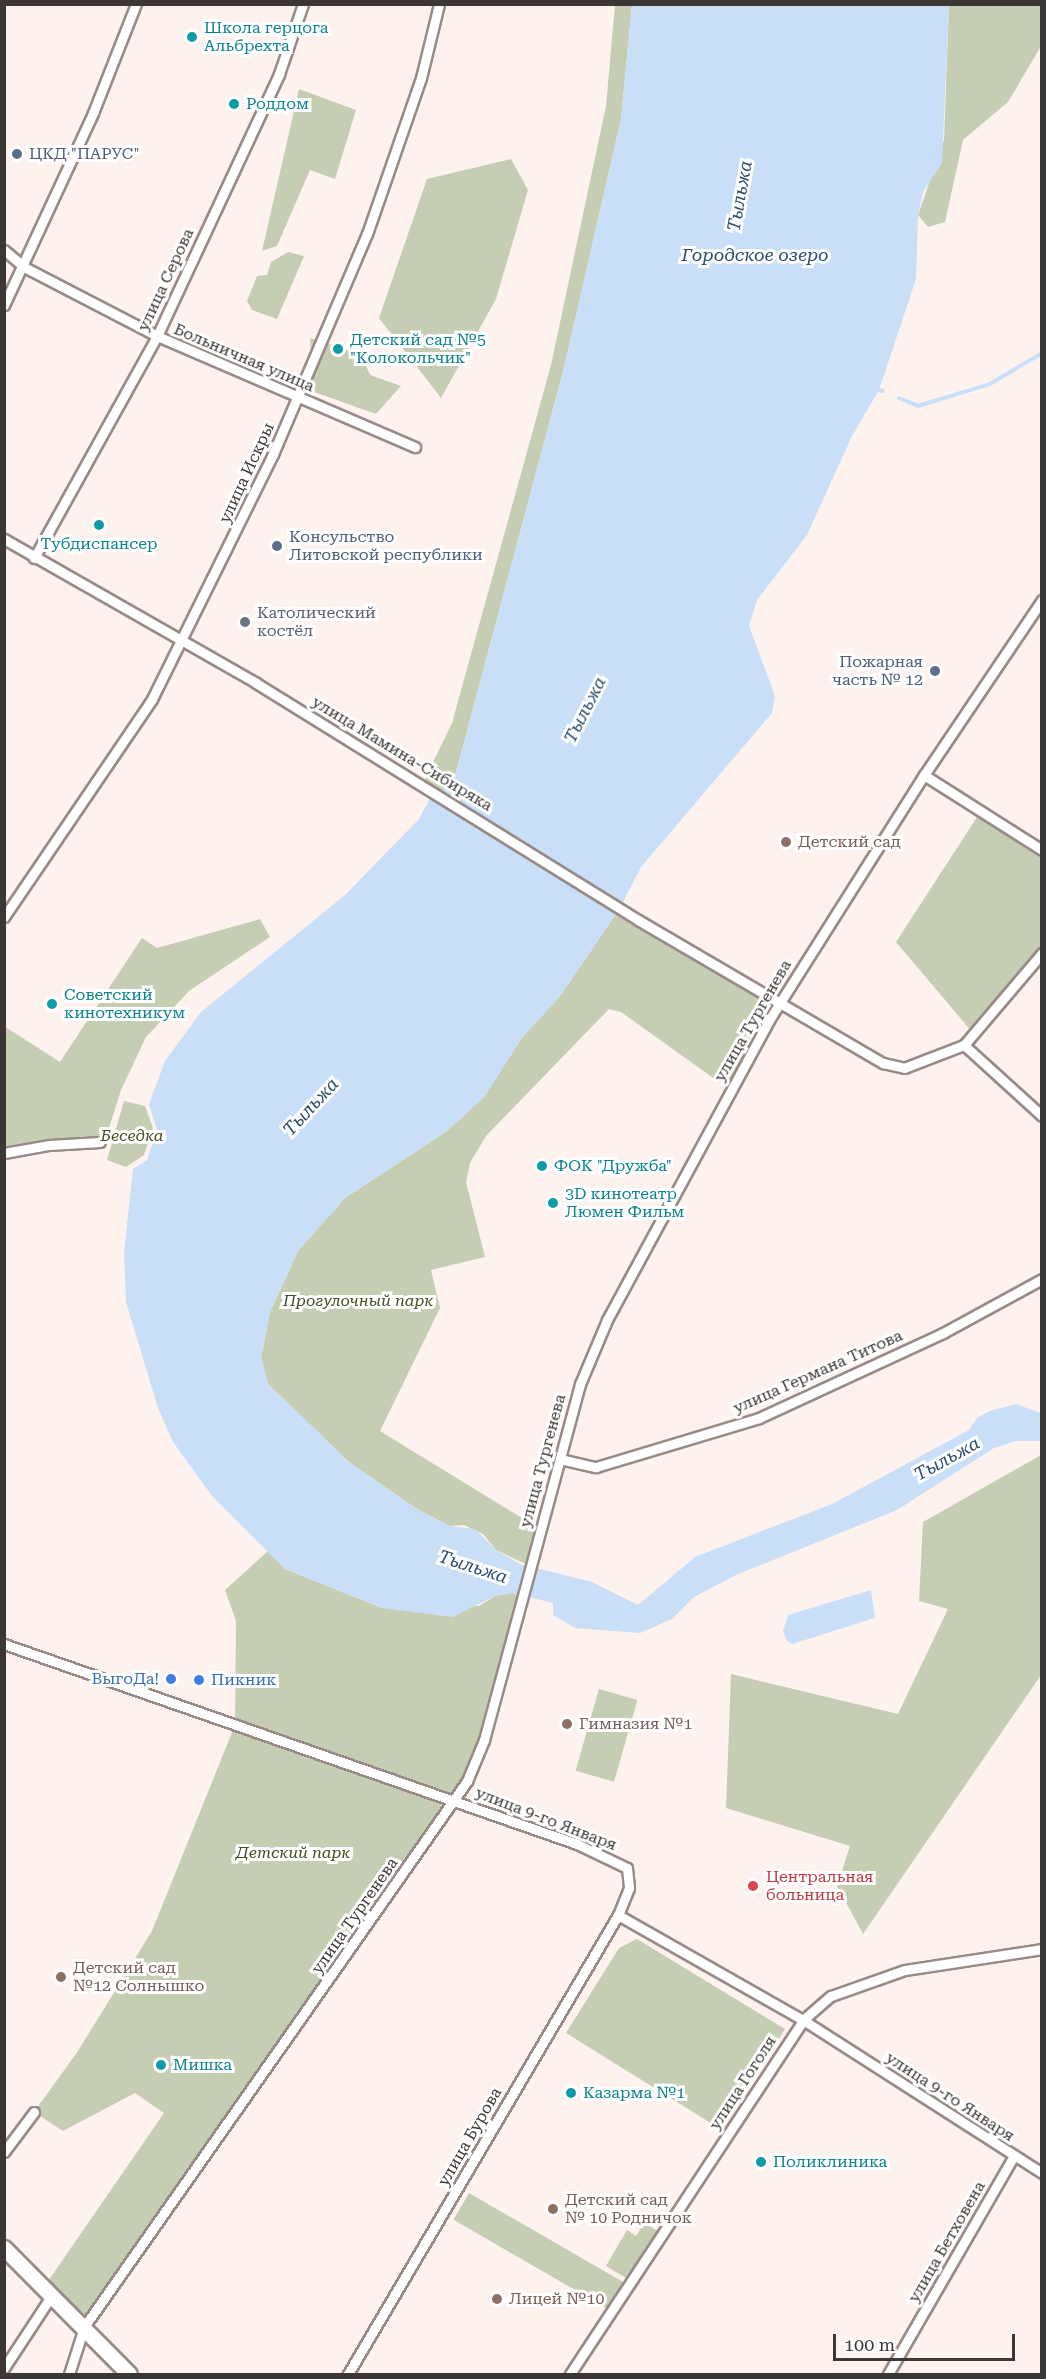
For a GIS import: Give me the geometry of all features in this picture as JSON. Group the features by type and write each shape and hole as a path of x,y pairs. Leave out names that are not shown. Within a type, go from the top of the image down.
{"main road":[{"path":"4,2248 129,2374"}],"street":[{"path":"4,305 24,267 93,113 136,4"},
{"name":"улица Серова","path":"34,558 157,336 279,74 303,4"},
{"name":"улица Искры","path":"4,917 152,699 182,642 298,398 367,234 421,78 439,4"},
{"name":"Больничная улица","path":"4,250 24,267 157,336 415,447"},
{"name":"улица Мамина-Сибиряка","path":"4,539 425,785 638,920 883,1063 904,1068 964,1045"},
{"name":"улица Тургенева","path":"69,2374 84,2327 455,1800 484,1740 580,1384 607,1320 661,1213 780,1002 924,775 1041,600"},
{"path":"924,775 1041,850"},
{"path":"1041,953 964,1045 1041,1116"},
{"path":"4,1153 49,1145 100,1142"},
{"name":"улица Германа Титова","path":"560,1459 596,1467 759,1418 943,1333 1041,1279"},
{"name":"улица 9-го Января","path":"4,1644 455,1800 577,1844 627,1868 629,1888 618,1915 803,2020 1041,2173"},
{"name":"улица Бурова","path":"348,2374 618,1915"},
{"name":"улица Гоголя","path":"570,2374 803,2020 831,1996 905,1970 1041,1949"},
{"path":"4,2152 34,2112"},
{"name":"улица Бетховена","path":"888,2374 1014,2156"},
{"path":"4,2368 52,2295"}],"green space":[{"path":"615,5 632,5 621,119 564,368 455,776 449,789 434,791 425,785 425,779 452,723 551,365 606,106"},
{"path":"949,5 1041,5 1041,46 1008,102 963,140 945,222 928,227 918,215 944,140"},
{"path":"299,89 356,110 335,179 310,170 277,246 262,251"},
{"path":"511,159 528,190 496,299 441,398 379,318 427,179"},
{"path":"288,252 304,256 277,319 252,310 247,301 257,276 267,275 271,262"},
{"path":"310,338 361,354 370,375 401,386 376,414 314,392"},
{"path":"981,811 1041,850 1041,953 973,1033 896,942"},
{"name":"Прогулочный парк","path":"620,908 780,1002 730,1090 621,1012 609,1009 486,1136 470,1163 466,1182 485,1257 431,1270 440,1308 380,1431 540,1529 530,1566 496,1550 483,1534 464,1525 450,1526 417,1509 350,1463 268,1384 261,1358 270,1312 298,1251 345,1198 447,1131 484,1097 521,1039 560,996"},
{"path":"260,919 270,937 189,991 146,1037 121,1090 105,1141 5,1153 4,1026 60,1062 142,938 157,948"},
{"name":"Беседка","path":"124,1101 145,1106 153,1128 144,1155 126,1167 107,1160"},
{"path":"1041,1455 1041,1675 863,1934 837,1886 850,1846 726,1808 731,1674 898,1714 948,1609 919,1601 923,1522"},
{"name":"Детский парк","path":"268,1551 285,1569 382,1608 479,1606 495,1596 513,1593 522,1596 467,1781 84,2327 44,2287 164,2113 135,2093 63,2131 34,2112 78,2051 152,1931 235,1725 236,1621 225,1590"},
{"path":"599,1689 637,1700 614,1782 576,1771"},
{"path":"637,1939 785,2029 722,2130 566,2033 619,1948"},
{"path":"469,2193 623,2282 608,2309 454,2220"},
{"path":"644,2223 658,2231 626,2278 606,2266 627,2230 636,2236"}],"water":[{"name":"Городское озеро","path":"632,5 949,5 942,163 923,192 918,215 916,279 879,390 852,436 807,535 757,600 749,626 775,696 772,713 641,867 620,908 560,996 521,1039 484,1097 447,1131 345,1198 298,1251 270,1312 261,1358 268,1384 350,1463 417,1509 450,1526 475,1529 496,1550 520,1564 592,1582 638,1605 695,1557 832,1504 969,1430 977,1418 990,1411 1016,1404 1041,1413 1041,1441 1016,1441 994,1448 897,1510 736,1575 694,1597 672,1619 640,1633 575,1628 553,1615 553,1603 513,1593 495,1596 453,1617 382,1608 285,1569 212,1496 173,1442 158,1408 126,1302 124,1253 133,1169 147,1160 157,1130 149,1104 165,1061 201,1012 345,895 419,819 434,791 449,789 455,776 564,368 621,119"},
{"path":"871,1590 875,1618 792,1644 787,1641 783,1631 788,1615"}],"waterway":[{"path":"899,398 918,406 990,384 1042,353"},
{"path":"879,390 883,391"}],"place":[{"name":"Школа герцога Альбрехта","path":"192,37"},
{"name":"Роддом","path":"234,104"},
{"name":"ЦКД \"ПАРУС\"","path":"17,154"},
{"name":"Детский сад №5 \"Колокольчик\"","path":"338,349"},
{"name":"Тубдиспансер","path":"99,525"},
{"name":"Консульство Литовской республики","path":"277,546"},
{"name":"Католический костёл","path":"245,622"},
{"name":"Пожарная часть № 12","path":"935,671"},
{"name":"Детский сад","path":"786,842"},
{"name":"Советский кинотехникум","path":"52,1004"},
{"name":"ФОК \"Дружба\"","path":"542,1166"},
{"name":"3D кинотеатр Люмен Фильм","path":"553,1203"},
{"name":"ВыгоДа!","path":"171,1679"},
{"name":"Пикник","path":"199,1680"},
{"name":"Гимназия №1","path":"567,1724"},
{"name":"Центральная больница","path":"753,1886"},
{"name":"Детский сад №12 Солнышко","path":"61,1977"},
{"name":"Мишка","path":"161,2065"},
{"name":"Казарма №1","path":"571,2093"},
{"name":"Поликлиника","path":"761,2162"},
{"name":"Детский сад № 10 Родничок","path":"553,2209"},
{"name":"Лицей №10","path":"497,2299"}],"water label":[{"name":"Тыльжа","path":"740,196"},
{"name":"Тыльжа","path":"585,710"},
{"name":"Тыльжа","path":"311,1107"},
{"name":"Тыльжа","path":"947,1459"},
{"name":"Тыльжа","path":"473,1567"}]}
